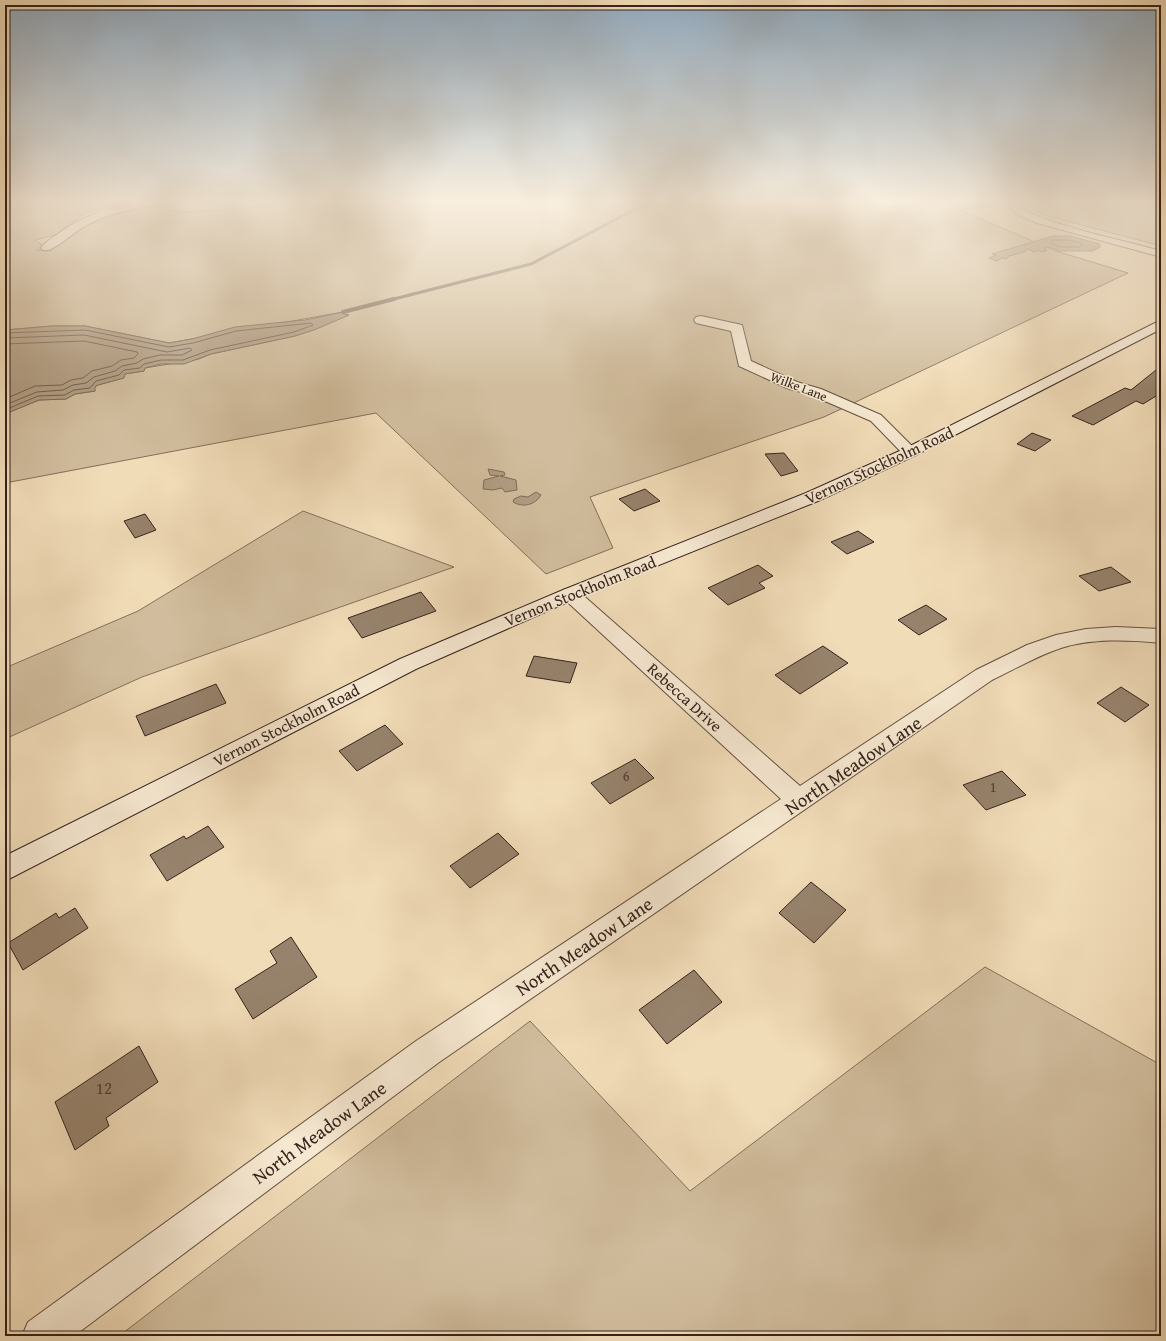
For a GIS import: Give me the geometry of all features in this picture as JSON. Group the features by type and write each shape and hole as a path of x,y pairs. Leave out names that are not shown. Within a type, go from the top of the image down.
{"street":[{"name":"Wilke Lane","path":"701,320 737,328 744,363 792,385 816,392 876,418 910,452"},
{"name":"Vernon Stockholm Road","path":"5,869 408,664 570,594 812,497 910,452 1161,324"},
{"name":"Rebecca Drive","path":"570,594 800,801"},
{"name":"North Meadow Lane","path":"42,1336 427,1052 800,801 984,675 1043,646 1086,636 1128,632 1161,636"}],"shaded area":[{"path":"5,263 1094,263 1128,273 824,417 590,497 613,548 546,574 376,413 5,483 5,414 39,400 66,399 75,394 95,391 94,387 98,385 123,378 124,374 144,371 145,368 199,359 211,354 295,336 348,315 344,314 343,312 169,343 85,326 52,326 5,330"},
{"path":"303,511 454,567 142,677 5,739 5,668 138,611"},
{"path":"985,967 1161,1065 1161,1336 119,1336 530,1021 690,1191"}],"water":[{"path":"343,312 344,314 349,315 314,330 295,336 211,354 184,364 161,364 145,368 144,371 125,374 124,378 98,385 95,387 95,391 75,394 66,399 39,400 5,414 5,330 52,326 85,326 169,343 192,339 235,327 305,320"},
{"path":"488,469 504,472 505,475 500,476 516,480 517,490 505,492 502,488 493,490 483,489 484,480 499,476 490,475"},
{"path":"536,492 541,495 532,503 521,505 513,502 514,499 521,496 528,497"}],"building":[{"path":"1161,366 1161,393 1143,404 1136,401 1093,425 1072,416 1125,388 1131,390"},
{"path":"1032,433 1051,440 1035,451 1017,444"},
{"path":"784,453 798,471 781,476 765,454"},
{"path":"645,489 660,501 634,511 619,499"},
{"path":"145,514 156,530 135,538 124,521"},
{"path":"858,531 874,542 847,554 831,542"},
{"path":"758,565 773,576 759,583 765,588 728,605 708,588"},
{"path":"1111,567 1131,582 1099,591 1079,576"},
{"path":"421,592 436,611 362,638 348,618"},
{"path":"926,605 947,619 919,635 898,620"},
{"path":"823,646 848,663 800,694 775,675"},
{"path":"534,656 577,663 570,683 526,676"},
{"path":"216,684 226,703 145,736 136,716"},
{"path":"1121,687 1149,705 1125,722 1097,703"},
{"path":"385,725 403,744 357,771 339,751"},
{"path":"635,759 654,778 610,804 591,783"},
{"path":"1002,771 1026,795 986,810 963,785"},
{"path":"208,826 224,847 167,881 150,855 184,836 186,839"},
{"path":"498,833 519,854 470,888 450,866"},
{"path":"811,882 846,910 814,943 779,913"},
{"path":"75,908 88,928 23,970 8,943 56,913 59,918"},
{"path":"291,937 317,977 253,1019 235,989 277,963 270,951"},
{"path":"694,970 722,1002 667,1044 639,1010"},
{"path":"139,1046 158,1082 106,1118 109,1126 75,1150 55,1102"}],"waterway":[{"path":"390,300 534,263"},
{"path":"343,312 394,299"}]}
